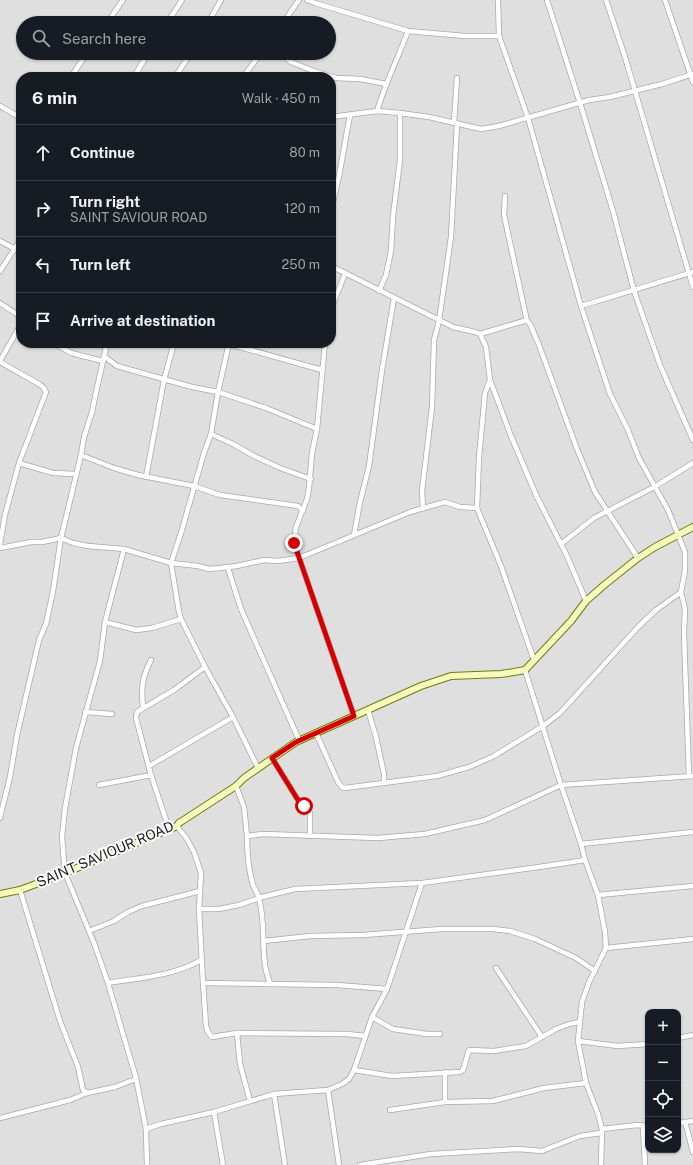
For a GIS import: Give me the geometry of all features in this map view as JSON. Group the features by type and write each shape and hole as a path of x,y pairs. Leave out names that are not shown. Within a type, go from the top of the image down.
{"street":[{"path":"112,16 123,0"},
{"path":"172,16 182,0"},
{"path":"212,16 221,0"},
{"path":"287,16 299,0"},
{"path":"307,0 314,4 408,31 465,36 499,36"},
{"path":"247,836 263,834 378,838 425,834 485,820 561,785 691,776 684,632 685,610 681,592 685,570 685,552 668,510 656,486 639,458 628,430 610,394 581,306 528,118 499,36 498,0"},
{"path":"546,0 580,102 613,211 634,291 660,365 693,440"},
{"path":"606,0 691,273 693,287"},
{"path":"664,0 692,74 693,82"},
{"path":"377,111 386,84 408,31"},
{"path":"74,72 82,60"},
{"path":"137,72 144,60"},
{"path":"178,72 186,60"},
{"path":"247,72 256,60"},
{"path":"289,60 316,72"},
{"path":"336,116 377,111 400,113 429,117 481,130 528,118 580,102 662,84 692,74"},
{"path":"336,78 360,79 386,84"},
{"path":"423,508 423,474 427,456 432,407 434,340 439,321 451,237 457,78"},
{"path":"0,106 16,115"},
{"path":"380,291 386,276 391,251 393,216 400,160 400,113"},
{"path":"336,189 350,115"},
{"path":"505,196 504,215 527,321 530,324 539,345 596,492 638,558"},
{"path":"0,241 15,249 0,272"},
{"path":"336,269 452,327 480,334 527,321"},
{"path":"581,306 691,273"},
{"path":"336,297 345,274"},
{"path":"354,535 369,466 383,363 394,298"},
{"path":"0,303 16,314"},
{"path":"0,544 5,515 19,463 46,392 39,384 0,362 16,333"},
{"path":"480,334 486,346 490,380 511,436 537,497 561,544 586,601"},
{"path":"62,348 71,353 104,359 117,366 164,380 218,392 266,408 317,429"},
{"path":"0,818 39,640 47,617 61,538 106,348"},
{"path":"146,477 164,380 173,348"},
{"path":"228,348 218,392 211,434 181,533 170,563 179,612 182,619 205,667 233,717 258,768"},
{"path":"243,348 322,370"},
{"path":"324,348 317,429 312,453 311,480 307,499 296,527 294,543 354,716"},
{"path":"490,380 485,393 479,457 477,508 504,572 534,660"},
{"path":"211,434 280,468 311,480"},
{"path":"81,455 114,468 146,477 194,486 220,495 298,506 302,511"},
{"path":"19,463 53,473 76,474"},
{"path":"561,544 584,525 607,511 656,486 693,463"},
{"path":"0,548 61,538 73,543 88,546 124,550 170,563 198,566 209,569 228,568 264,560 278,561 299,558 410,512 445,502 460,507 477,508"},
{"path":"601,1165 601,1131 598,1114 586,1083 578,1041 582,1002 589,982 606,948 605,932 598,895 585,860 582,844 561,785 525,670 571,621 586,601 603,586 638,558 693,527"},
{"path":"124,550 105,622 100,661 76,748 65,808 62,837 65,873 108,984 136,1079 146,1129 147,1165"},
{"path":"228,568 241,609 298,740"},
{"path":"316,733 338,782 345,788 437,776 469,767 494,756 543,726 560,712 638,627 656,610 681,592"},
{"path":"105,622 136,630 152,628 182,619"},
{"path":"142,707 141,688 144,673 151,660"},
{"path":"169,829 150,775 136,718 137,712 142,707 174,690 205,667"},
{"name":"SAINT SAVIOUR ROAD","path":"0,894 20,890 65,873 177,826 179,823 236,786 258,768 298,740 437,680 451,676 501,674 525,670"},
{"path":"368,710 376,737 384,774 384,782"},
{"path":"86,712 112,714"},
{"path":"149,766 233,717"},
{"path":"272,758 298,800 310,813 310,836"},
{"path":"99,785 150,775"},
{"path":"236,786 244,807 248,860 253,884 259,898 266,972 270,983"},
{"path":"177,826 187,839 201,872 199,909 201,960 206,1026 210,1035 215,1037 237,1033 347,1034 365,1036"},
{"path":"582,844 693,832"},
{"path":"199,909 239,906 259,898 295,889 422,883 585,860"},
{"path":"146,1129 160,1124 214,1112 274,1094 328,1090 349,1079 354,1070 372,1017 387,989 422,883"},
{"path":"598,895 693,886"},
{"path":"20,890 60,1021 78,1067 83,1090 87,1093"},
{"path":"89,932 142,906 200,891"},
{"path":"264,941 310,936 363,936 472,928 493,929 510,931 535,939 569,955 595,971"},
{"path":"606,948 693,939"},
{"path":"108,984 155,976 189,967 201,960"},
{"path":"496,968 542,1037"},
{"path":"203,983 337,985 387,989"},
{"path":"372,1017 393,1029 427,1034 440,1034"},
{"path":"354,1070 392,1076 460,1072 463,1070 469,1050 494,1051 526,1046 569,1024 580,1022"},
{"path":"237,1033 240,1064 250,1101"},
{"path":"681,1037 693,1035"},
{"path":"578,1041 618,1046 645,1044"},
{"path":"445,1072 445,1102"},
{"path":"0,1118 70,1100 87,1093 115,1087 136,1079"},
{"path":"390,1110 445,1102 493,1101 544,1088 586,1083"},
{"path":"328,1090 339,1165"},
{"path":"274,1094 285,1165"},
{"path":"214,1112 223,1165"},
{"path":"681,1123 693,1121"},
{"path":"685,1122 693,1152"},
{"path":"360,1165 391,1159 432,1154 518,1149 542,1151 580,1136 601,1131 645,1126"},
{"path":"645,1153 645,1165"},
{"path":"391,1159 391,1165"}],"shaded area":[{"path":"0,0 693,0 693,1165 0,1165"}],"route":[{"path":"294,543 354,716 296,742 272,758 298,800 304,806"}]}
